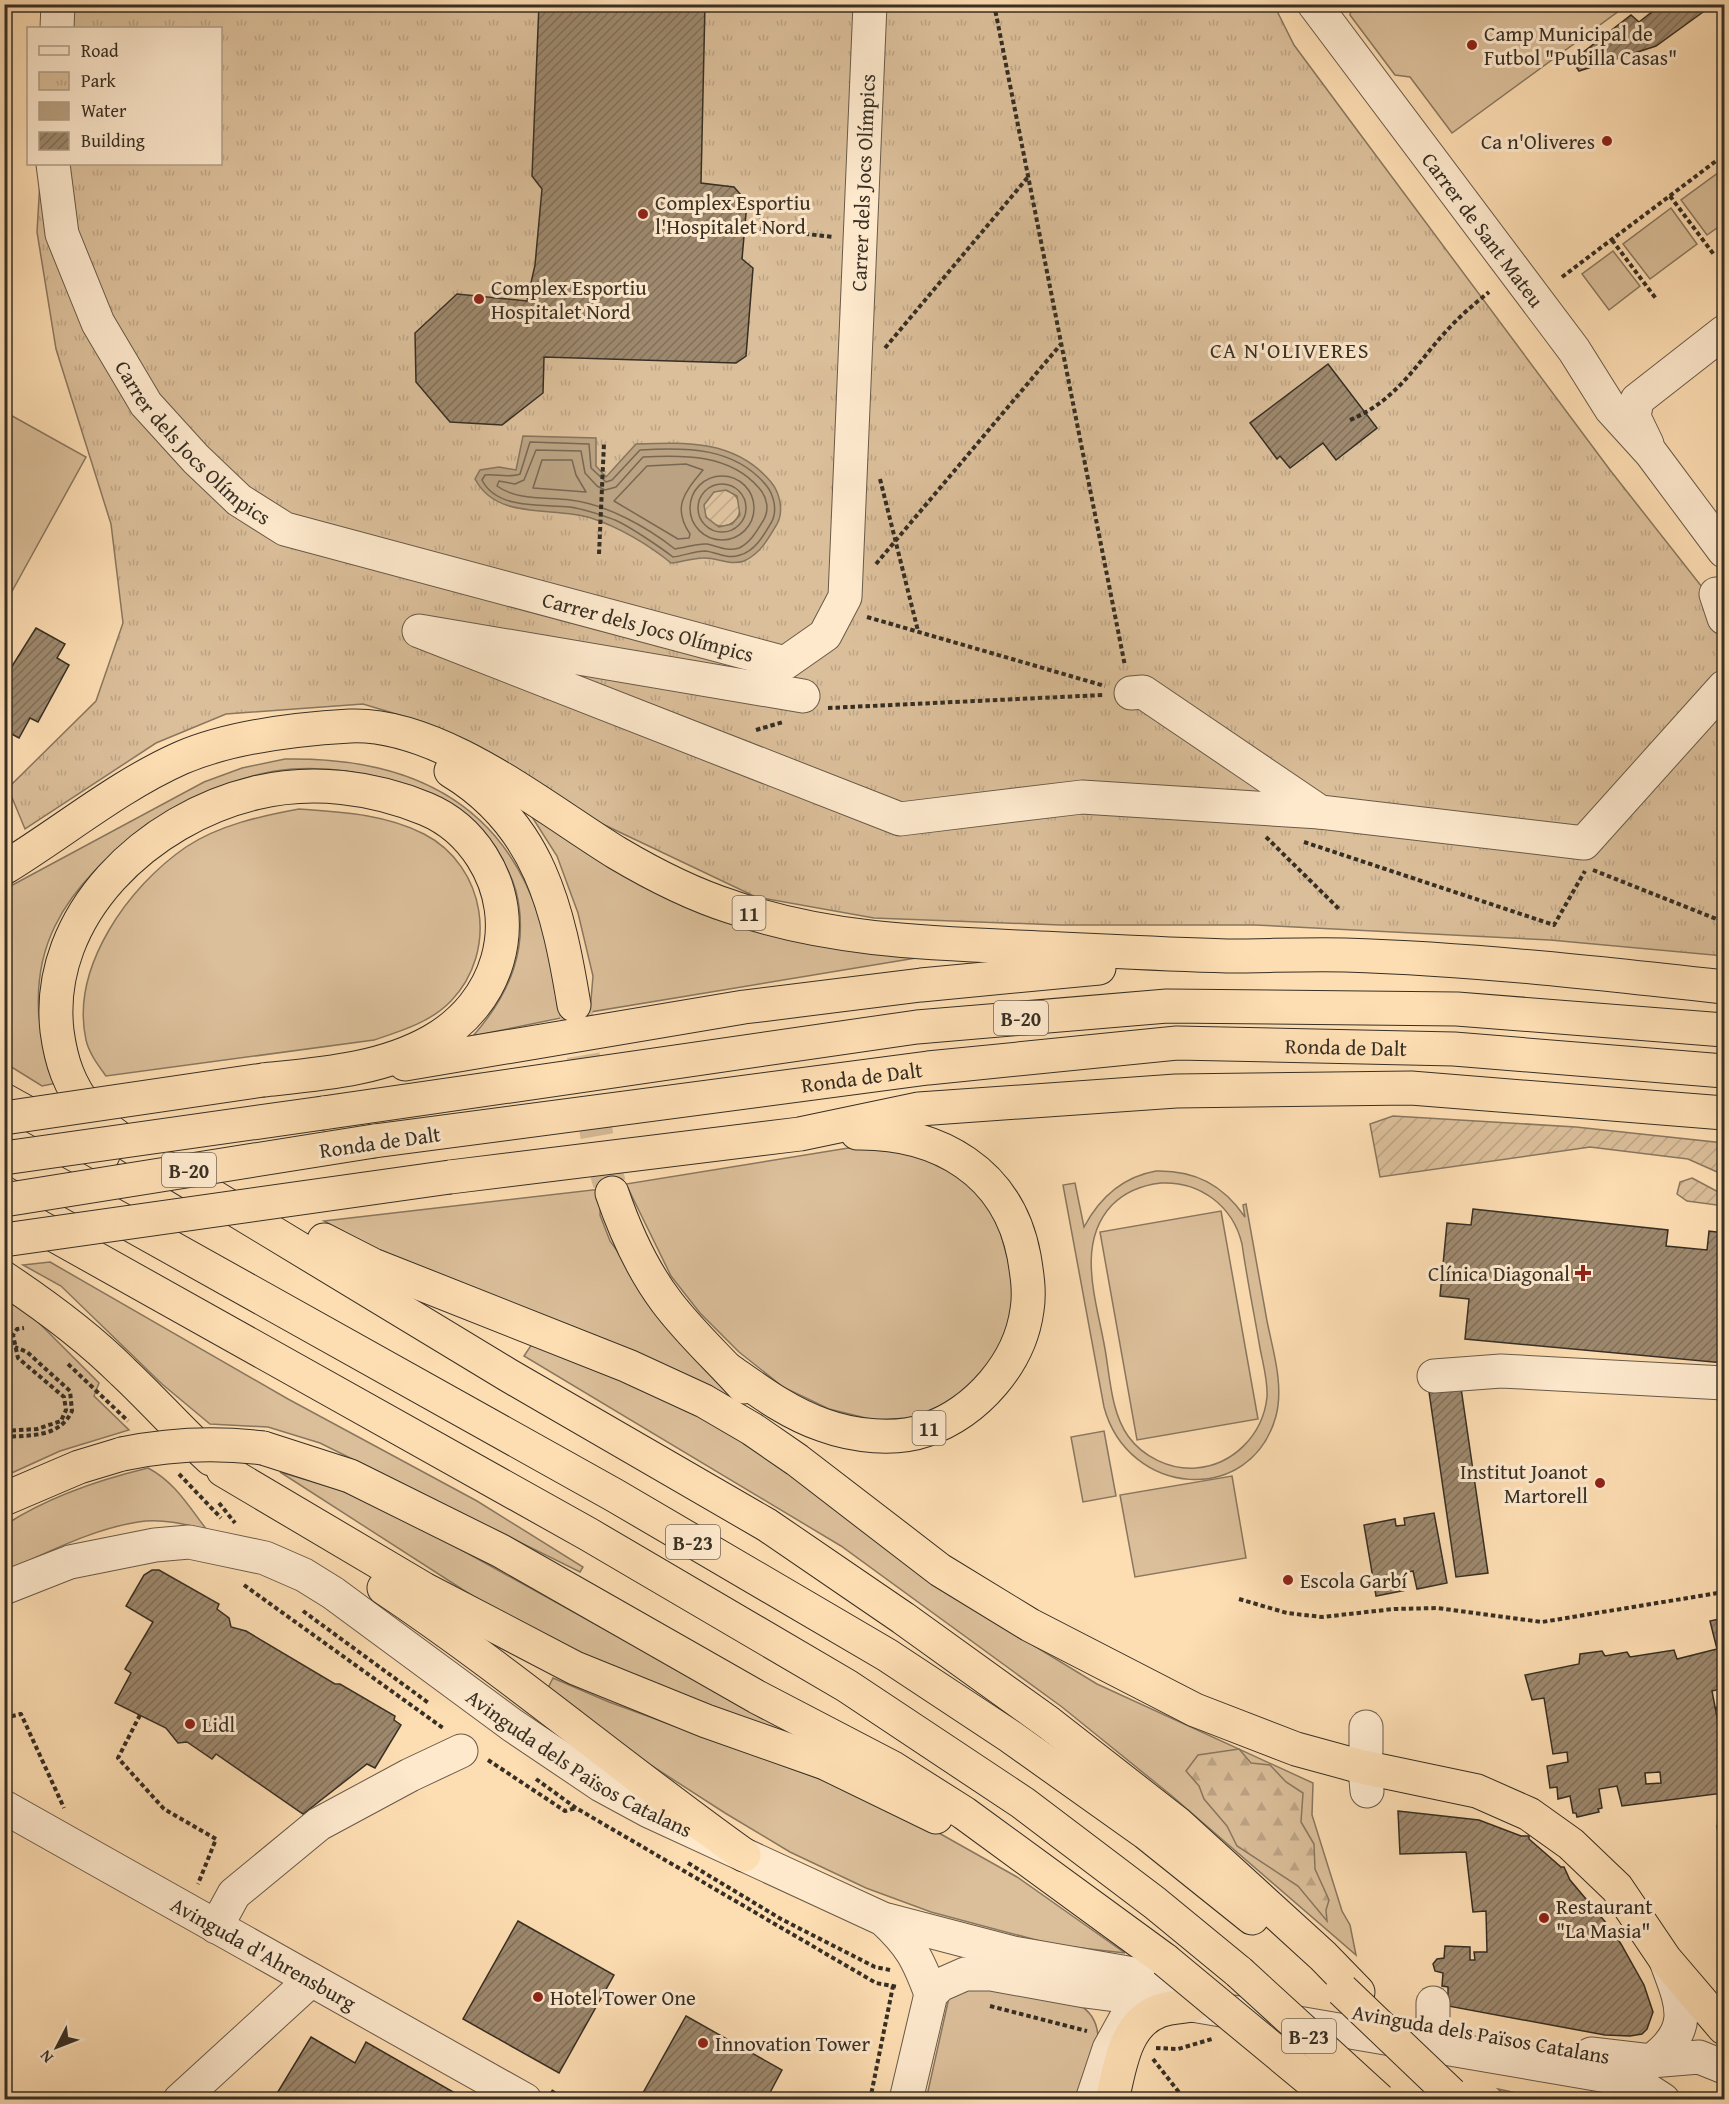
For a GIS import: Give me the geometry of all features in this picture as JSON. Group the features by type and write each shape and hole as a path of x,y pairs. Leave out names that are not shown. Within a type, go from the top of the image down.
{"highway":[{"name":"11","path":"314,731 354,726 384,730 446,749 508,782 656,875 696,895 764,918 837,934 923,943 1226,956"},
{"path":"4,868 126,788 183,757 232,741 286,732 314,731 366,740 427,760 467,780 498,807 516,828 542,873 558,922 574,1005"},
{"path":"335,1072 390,1059 416,1050 461,1020 481,998 494,976 502,938 500,893 491,872 471,841 458,828 444,818 405,801 352,789 320,786 288,788 237,798 189,816 138,852 102,888 76,927 57,982 55,998 60,1054 66,1073 90,1112 107,1128 163,1166 508,1375 767,1525 903,1617 1049,1723 1177,1823 1315,1948 1350,1991 1454,2097"},
{"path":"4,1118 263,1080 435,1061 744,1007 921,985 1226,956 1343,955 1499,963 1725,987"},
{"name":"Ronda de Dalt","path":"4,1156 322,1113 917,1027 1167,1006 1456,1009 1725,1030"},
{"path":"57,1030 95,1093 124,1120 156,1142 316,1236 373,1265 628,1366 704,1401 752,1429 796,1460 940,1570 1030,1625 1119,1673 1195,1710 1296,1749 1358,1766 1477,1791 1529,1814 1571,1844 1617,1888 1665,1959 1725,2028"},
{"name":"Ronda de Dalt","path":"4,1200 374,1142 578,1117 928,1068 1177,1043 1454,1049 1725,1071"},
{"path":"4,1240 450,1177 800,1134 919,1109 1176,1090 1411,1088 1725,1113"},
{"path":"4,1100 312,1274 508,1375"},
{"name":"11","path":"729,1370 767,1397 805,1418 847,1432 892,1435 926,1430 960,1412 991,1386 1011,1360 1021,1334 1028,1310 1029,1284 1018,1231 1008,1208 987,1180 957,1156 925,1142 898,1135 800,1134"},
{"name":"B-23","path":"4,1156 593,1484 887,1655 1011,1737 1146,1833 1350,1991"},
{"path":"612,1193 632,1244 665,1300 703,1346 792,1433 875,1503 1014,1605 1119,1673"},
{"name":"B-23","path":"4,1207 588,1534 846,1686 1023,1803 1155,1903 1239,1972 1379,2100"},
{"path":"4,1278 89,1340 124,1372 171,1423 298,1532 439,1625 528,1690 661,1796 744,1855"},
{"path":"4,1499 79,1467 122,1454 158,1446 193,1443 263,1448 350,1476 501,1551 757,1697 893,1768 963,1813 1067,1888 1165,1970 1334,2100"},
{"path":"223,1470 424,1589 575,1668 706,1721 825,1763 924,1811 1067,1888"},
{"path":"1112,2100 1127,2041 1134,2030 1144,2019 1159,2011 1192,2005"}],"street":[{"path":"57,27 58,4"},
{"name":"Carrer dels Jocs Olímpics","path":"53,165 62,234 98,323 146,404 196,459 239,500 285,529 785,663 825,635 844,597 870,4"},
{"name":"Carrer de Sant Mateu","path":"1314,4 1574,350 1611,409 1651,453 1725,550"},
{"name":"Carrer de Sant Mateu","path":"1651,453 1634,417 1637,400 1725,332"},
{"path":"807,648 802,703 419,631 900,819 1082,797 1320,812 1584,843 1725,687"},
{"path":"1131,693 1143,692 1320,812"},
{"path":"1434,1376 1501,1371 1725,1383"},
{"name":"Avinguda dels Països Catalans","path":"4,1588 70,1562 155,1545 189,1542 265,1558 304,1575 333,1593 512,1725 601,1785 649,1811 883,1919 1013,1953 1165,1970 1433,2015 1624,2059 1651,2061 1699,2057 1725,2067"},
{"path":"216,1927 234,1894 319,1824 464,1746"},
{"name":"Avinguda d'Ahrensburg","path":"4,1807 525,2100"},
{"name":"Avinguda dels Països Catalans","path":"883,1919 907,1941 918,1960 931,1994 940,1984 976,1972 1085,1992 1192,2005 1619,2078 1640,2085 1663,2100"},
{"path":"1651,2061 1672,2042 1683,2016 1681,2002 1665,1959"},
{"path":"1103,2042 1137,1999 1165,1970"},
{"path":"180,2100 311,1980"},
{"path":"1085,1992 1100,2006 1107,2024 1092,2100"},
{"path":"906,2100 931,1994"}],"path":[{"path":"994,4 1131,693"},
{"name":"Carrer de Sant Mateu","path":"1562,277 1722,157 1725,164"},
{"path":"884,348 1028,177"},
{"path":"1670,196 1715,256"},
{"path":"745,226 860,242"},
{"path":"1612,240 1657,300"},
{"path":"1350,420 1369,412 1393,394 1457,320 1489,292"},
{"path":"875,566 1061,344"},
{"path":"599,554 604,443"},
{"path":"879,473 918,632"},
{"path":"838,609 1131,693"},
{"path":"719,749 724,740 802,717 802,703 1131,693"},
{"path":"1260,830 1339,909"},
{"path":"1299,840 1554,925 1587,868 1725,922"},
{"path":"4,1431 50,1427 61,1422 66,1410 64,1397 18,1358 13,1335 17,1329 30,1329"},
{"path":"4,1437 51,1432 61,1428 72,1411 70,1391 27,1352 15,1347"},
{"path":"239,1581 464,1746 565,1811 576,1808"},
{"path":"1239,1599 1287,1612 1322,1617 1394,1609 1437,1608 1542,1622 1725,1592"},
{"path":"1715,1709 1725,1706"},
{"path":"4,1718 21,1714 65,1809"},
{"path":"140,1715 118,1758 164,1809 216,1839 194,1890"},
{"name":"Avinguda dels Països Catalans","path":"690,1864 781,1919 875,1967 895,1971"},
{"path":"870,2100 894,1979"},
{"path":"984,2004 1103,2042"},
{"path":"1157,2042 1153,2060 1185,2100"}],"green space":[{"name":"Camp Municipal de Futbol \"Pubilla Casas\"","path":"1352,4 1627,5 1452,133 1410,77 1395,75 1350,15"},
{"path":"51,5 1274,5 1294,45 1610,470 1724,615 1724,956 1550,940 1255,925 1061,925 874,918 756,897 594,820 495,756 426,723 363,704 226,714 156,743 25,829 8,788 96,701 123,623 111,524 56,349 37,232 41,165 222,165 222,27 50,27"},
{"path":"1722,170 1724,174 1724,223 1707,235 1681,200"},
{"path":"1671,208 1697,244 1650,279 1623,244"},
{"path":"1613,251 1640,286 1609,310 1582,274"},
{"path":"5,412 86,457 5,604"},
{"path":"722,490 735,495 740,508 735,521 722,526 709,521 704,508 709,495"},
{"path":"285,759 329,760 370,766 408,777 443,793 474,815 501,844 523,878 540,920 561,1018 473,1036 497,1004 514,969 520,931 520,912 513,881 505,864 465,818 436,797 378,778 341,770 292,769 259,774 224,785 189,801 124,844 96,870 72,897 55,926 42,964 38,1005 40,1025 49,1064 57,1083 42,1086 5,1063 5,889 204,782 242,768"},
{"path":"299,809 363,815 394,822 424,834 445,848 461,867 472,888 479,911 480,935 476,958 466,981 451,1001 434,1015 415,1025 374,1040 106,1076 87,1045 83,1012 87,985 96,957 125,906 165,863 199,839 241,822"},
{"path":"527,809 670,896 922,957 590,1012 593,976 578,913 557,856"},
{"path":"1393,1116 1576,1127 1724,1143 1724,1175 1688,1159 1590,1147 1380,1177 1370,1124"},
{"path":"873,1144 901,1147 953,1171 994,1209 1016,1289 1006,1344 968,1388 942,1405 911,1418 874,1420 829,1409 783,1387 739,1352 700,1313 671,1276 626,1184"},
{"path":"1170,1171 1207,1182 1227,1196 1245,1217 1243,1205 1246,1204 1277,1368 1278,1404 1276,1416 1262,1445 1242,1466 1217,1477 1190,1479 1162,1473 1137,1459 1117,1437 1104,1407 1063,1185 1075,1183 1084,1227 1097,1206 1113,1190 1122,1183 1144,1174","holes":["1175,1183 1189,1186 1213,1198 1223,1207 1238,1230 1267,1385 1264,1411 1253,1435 1244,1446 1222,1461 1196,1468 1177,1467 1158,1461 1141,1450 1122,1427 1112,1394 1092,1274 1091,1255 1094,1237 1101,1220 1112,1205 1123,1196 1141,1187"]},
{"path":"1692,1178 1724,1195 1724,1206 1687,1201 1677,1194 1680,1182"},
{"path":"601,1189 600,1215 610,1241 672,1328 733,1391 727,1397 390,1257 324,1221"},
{"path":"1221,1211 1258,1419 1137,1440 1100,1232"},
{"path":"50,1262 288,1399 477,1501 583,1567 580,1572 320,1443 268,1427 210,1424 162,1384 61,1286 23,1265"},
{"path":"5,1297 38,1322 99,1383 94,1396 129,1430 60,1451 5,1476"},
{"path":"534,1341 737,1431 1013,1633 1097,1684 1313,1783 1312,1815 1342,1911 1350,1925 1356,1955 1172,1796 1062,1707 841,1546 524,1356"},
{"path":"1104,1431 1116,1496 1083,1502 1071,1437"},
{"path":"148,1468 174,1488 207,1530 164,1521 121,1525 70,1542 5,1571 5,1525 38,1506 74,1490"},
{"path":"280,1472 340,1490 395,1513 806,1741 630,1681 482,1602"},
{"path":"1232,1476 1246,1558 1135,1577 1120,1495"},
{"path":"553,1678 609,1702 850,1790 930,1828 1017,1877 1125,1953 1055,1945 931,1912 866,1888 790,1852 632,1753 548,1688"},
{"path":"1239,1749 1251,1763 1270,1765 1286,1782 1303,1793 1301,1822 1314,1844 1315,1869 1329,1900 1326,1910 1327,1921 1298,1886 1237,1846 1227,1826 1204,1799 1199,1786 1186,1771 1198,1755"},
{"path":"966,1983 1078,2004 1090,2014 1097,2028 1098,2039 1082,2099 926,2100 948,2002 951,1994"},
{"path":"1498,2089 1545,2099 1508,2099"}],"water":[{"path":"523,436 596,438 596,466 606,477 636,444 674,443 710,446 742,458 757,468 777,491 780,514 777,524 764,545 744,561 703,558 671,563 633,537 591,518 527,510 497,501 485,492 475,479 480,470 499,467 516,470","holes":["726,490 737,496 740,515 732,524 719,527 706,517 704,505 714,492"]}],"building":[{"name":"Complex Esportiu l'Hospitalet Nord","path":"539,4 705,4 701,183 734,187 747,202 742,259 753,268 746,356 736,363 544,357 543,393 502,425 450,422 416,382 415,333 457,294 527,301 535,265 542,189 532,176"},
{"name":"Camp Municipal de Futbol \"Pubilla Casas\"","path":"1662,4 1714,4 1656,46 1579,71 1572,61 1631,15 1639,22"},
{"path":"1328,364 1377,428 1336,460 1323,443 1290,468 1280,456 1277,459 1250,423"},
{"path":"36,628 65,644 57,658 69,665 38,722 30,718 19,738 4,730 4,679"},
{"name":"Clínica Diagonal","path":"1473,1209 1668,1230 1666,1246 1707,1250 1709,1231 1724,1233 1724,1363 1465,1339 1469,1299 1440,1296 1447,1223 1471,1225"},
{"path":"1460,1381 1488,1573 1456,1577 1428,1385"},
{"path":"1434,1513 1447,1583 1417,1589 1413,1571 1404,1573 1407,1590 1376,1596 1364,1525 1395,1519 1396,1526 1405,1525 1404,1518"},
{"path":"152,1570 159,1570 219,1604 217,1609 229,1618 231,1627 246,1631 335,1684 340,1684 395,1716 394,1720 401,1725 375,1768 367,1764 303,1814 216,1754 212,1759 187,1742 178,1743 166,1728 115,1703 131,1673 125,1669 153,1622 126,1606 144,1575"},
{"path":"1724,1618 1724,1688 1712,1691 1724,1754 1724,1785 1721,1786 1724,1793 1622,1806 1617,1786 1599,1789 1602,1808 1598,1809 1599,1812 1577,1817 1576,1813 1573,1813 1570,1796 1558,1799 1557,1787 1550,1788 1547,1766 1568,1762 1567,1752 1553,1754 1544,1698 1532,1700 1525,1675 1579,1664 1580,1654 1602,1651 1605,1656 1627,1652 1630,1657 1674,1650 1677,1659 1717,1649 1710,1621","holes":["1660,1772 1661,1783 1646,1784 1645,1773"]},
{"name":"Restaurant \"La Masia\"","path":"1398,1811 1479,1820 1521,1836 1529,1836 1529,1839 1561,1867 1564,1867 1570,1880 1621,1944 1644,1985 1653,2012 1647,2029 1642,2034 1630,2036 1605,2035 1448,2006 1448,1987 1442,1986 1443,1973 1435,1971 1433,1964 1437,1959 1444,1958 1445,1946 1470,1947 1470,1960 1475,1960 1474,1952 1487,1952 1486,1911 1473,1912 1466,1852 1400,1854"},
{"path":"1724,1825 1724,1873 1717,1826"},
{"name":"Hotel Tower One","path":"518,1921 614,1975 559,2073 463,2019"},
{"name":"Innovation Tower","path":"686,2016 782,2070 766,2100 639,2100"},
{"path":"311,2037 355,2063 366,2042 455,2093 451,2100 273,2100"}],"tunnel":[{"path":"575,1007 598,1142 612,1193"}],"place":[{"name":"Camp Municipal de Futbol \"Pubilla Casas\"","path":"1472,45"},
{"name":"Ca n'Oliveres","path":"1607,141"},
{"name":"Complex Esportiu l'Hospitalet Nord","path":"643,214"},
{"name":"Complex Esportiu Hospitalet Nord","path":"479,299"},
{"name":"Clínica Diagonal","path":"1583,1273"},
{"name":"Institut Joanot Martorell","path":"1600,1483"},
{"name":"Escola Garbí","path":"1288,1580"},
{"name":"Lidl","path":"190,1724"},
{"name":"Restaurant \"La Masia\"","path":"1544,1918"},
{"name":"Hotel Tower One","path":"538,1997"},
{"name":"Innovation Tower","path":"703,2043"}],"district":[{"name":"CA N'OLIVERES","path":"1290,350"}]}
